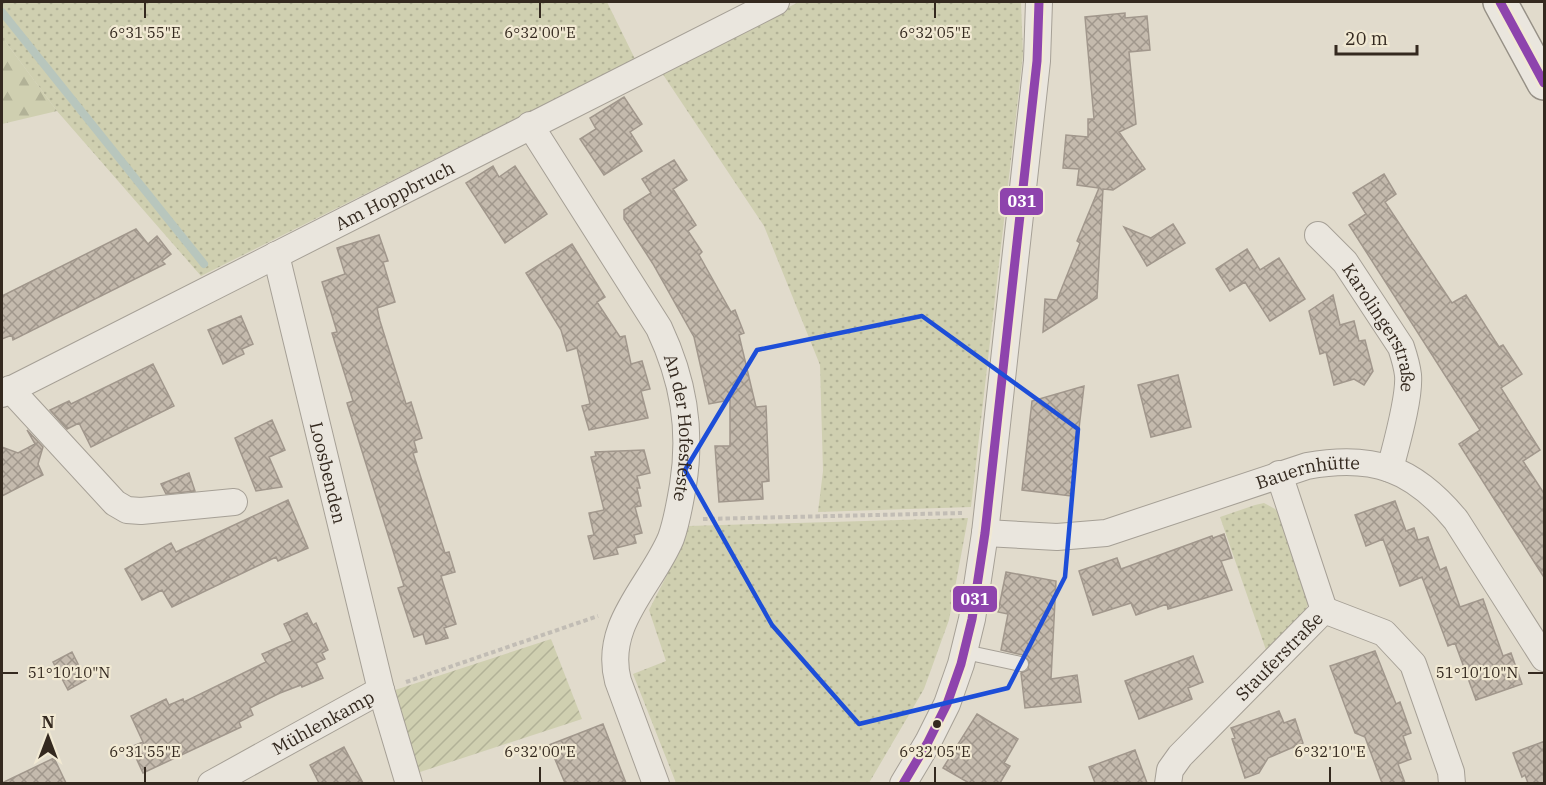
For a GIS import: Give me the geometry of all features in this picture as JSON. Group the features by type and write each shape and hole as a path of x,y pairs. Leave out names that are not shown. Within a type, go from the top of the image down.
{"main road":[{"path":"1500,2 1545,83"}],"street":[{"name":"Am Hoppbruch","path":"234,502 141,511 122,508 6,391 776,2"},
{"path":"903,783 928,742 947,704 972,619 986,522 1037,61 1039,2"},
{"name":"An der Hofesfeste","path":"530,125 659,328 671,353 682,393 687,429 685,470 676,520 665,550 623,621 617,641 615,670 656,783"},
{"name":"Karolingerstraße","path":"1318,235 1345,262 1401,347 1408,375 1407,389 1390,469"},
{"name":"Loosbenden","path":"276,255 381,690"},
{"name":"Bauernhütte","path":"986,522 1057,537 1106,533 1307,466 1335,461 1364,462 1390,469 1422,486 1444,506 1456,520 1545,658"},
{"name":"Stauferstraße","path":"1168,783 1170,770 1180,756 1324,610 1279,474"},
{"path":"1324,610 1384,633 1413,664 1451,772 1452,783"},
{"name":"Mühlenkamp","path":"211,783 381,690 409,783"}],"lane":[{"path":"964,652 1021,664"}],"path":[{"path":"676,520 986,522"},
{"path":"381,690 633,604"}],"highlighted area":[{"path":"922,316 1078,429 1065,577 1008,688 859,724 772,625 685,470 757,350"}],"green space":[{"path":"2,2 607,2 635,59 201,276 57,111 2,37"},
{"path":"799,2 1021,2 1023,55 971,507 818,512 823,471 820,365 764,226 660,70"},
{"path":"2,37 57,111 2,124"},
{"path":"1264,503 1282,516 1309,602 1304,614 1266,650 1220,517"},
{"path":"968,518 949,620 924,689 869,783 676,783 633,674 666,661 649,610 689,526"},
{"path":"551,639 582,719 417,773 395,690"}],"building":[{"path":"1125,13 1125,18 1147,16 1150,50 1129,52 1136,124 1119,132 1145,169 1113,190 1103,189 1097,298 1043,332 1045,299 1057,300 1080,243 1077,241 1099,188 1077,185 1079,169 1063,168 1066,135 1088,137 1088,119 1094,119 1085,17"},
{"path":"624,97 642,124 630,132 642,151 604,175 580,139 596,129 590,118"},
{"path":"674,160 687,180 673,189 696,225 688,231 702,252 699,255 731,312 735,310 744,333 739,335 756,407 766,406 769,481 762,482 763,499 719,502 715,446 730,446 730,400 709,404 694,337 653,264 624,219 624,210 651,193 642,179"},
{"path":"493,166 499,177 515,166 547,214 505,243 466,183"},
{"path":"1384,174 1396,194 1385,202 1452,303 1466,295 1499,347 1503,345 1522,374 1501,388 1540,450 1523,461 1545,495 1545,579 1459,444 1480,430 1349,225 1366,214 1353,193"},
{"path":"1173,224 1185,243 1147,266 1124,227 1151,238"},
{"path":"136,229 148,244 157,236 171,254 162,261 165,264 13,340 12,335 2,339 2,296"},
{"path":"379,235 388,261 383,262 395,302 377,308 406,404 411,402 422,438 414,441 417,452 413,453 445,553 449,552 455,572 441,576 456,624 444,628 448,638 426,644 423,634 414,637 398,588 404,586 347,403 353,401 332,333 337,332 322,282 345,274 337,248"},
{"path":"572,244 605,297 597,302 620,337 625,336 631,364 642,361 650,389 641,391 648,418 589,430 582,406 590,404 577,348 567,351 561,330 526,273"},
{"path":"1247,249 1260,270 1279,258 1305,299 1270,321 1245,282 1230,291 1216,269"},
{"path":"1333,295 1340,325 1354,321 1359,341 1365,340 1373,371 1364,385 1354,379 1334,385 1326,352 1320,354 1309,311"},
{"path":"241,316 253,344 242,349 244,354 223,364 208,330"},
{"path":"153,364 174,406 91,447 79,423 67,429 50,410 69,401 71,404"},
{"path":"1178,375 1191,427 1151,437 1138,385"},
{"path":"1084,386 1071,496 1022,490 1032,401"},
{"path":"272,420 285,450 269,457 282,487 256,491 235,438"},
{"path":"27,430 43,447 38,464 43,475 2,496 2,447 18,453 35,444"},
{"path":"644,450 650,473 637,476 641,506 635,507 642,533 634,535 636,543 616,548 618,554 594,559 588,536 594,535 589,513 604,510 591,457 596,456 595,452"},
{"path":"189,473 195,491 166,494 161,484"},
{"path":"288,500 308,548 278,561 276,557 172,607 162,590 142,600 125,569 171,543 176,552"},
{"path":"1395,501 1406,531 1414,528 1418,540 1428,537 1440,570 1446,567 1460,607 1483,599 1503,656 1511,653 1522,684 1476,700 1455,643 1448,646 1422,577 1400,586 1383,539 1366,546 1355,515"},
{"path":"1224,534 1232,558 1221,561 1232,590 1168,609 1167,604 1136,615 1131,603 1093,615 1079,571 1117,558 1121,569 1212,536 1213,538"},
{"path":"1006,572 1056,581 1051,679 1077,675 1081,702 1025,708 1021,673 1028,670 1029,661 1023,655 1001,650 1008,614 998,612"},
{"path":"307,613 313,625 316,623 328,650 322,653 325,659 316,663 323,678 280,693 250,708 253,715 239,722 241,727 143,773 131,747 143,742 131,716 166,699 169,705 183,699 184,702 266,662 262,654 292,641 284,624"},
{"path":"1375,651 1396,704 1400,702 1411,733 1403,736 1411,759 1398,764 1405,783 1382,783 1365,737 1355,733 1330,666"},
{"path":"72,652 86,680 68,690 53,662"},
{"path":"1193,656 1203,682 1188,688 1192,699 1139,719 1125,681"},
{"path":"1279,711 1284,723 1295,719 1303,743 1268,758 1259,773 1245,778 1232,739 1235,738 1231,728"},
{"path":"977,714 1018,739 1004,763 1010,766 1000,783 969,783 943,768"},
{"path":"603,724 626,783 565,783 549,745"},
{"path":"1545,741 1545,783 1528,783 1525,775 1522,777 1513,753"},
{"path":"344,747 363,783 319,783 310,765"},
{"path":"1135,750 1147,783 1095,783 1089,767"},
{"path":"54,758 66,783 2,783"}],"waterway":[{"path":"2,12 204,264"}],"transit line":[{"name":"031","path":"903,784 947,704 961,664 972,619 985,533 1037,61 1039,2"},
{"name":"031","path":"1500,2 1544,83"}]}
